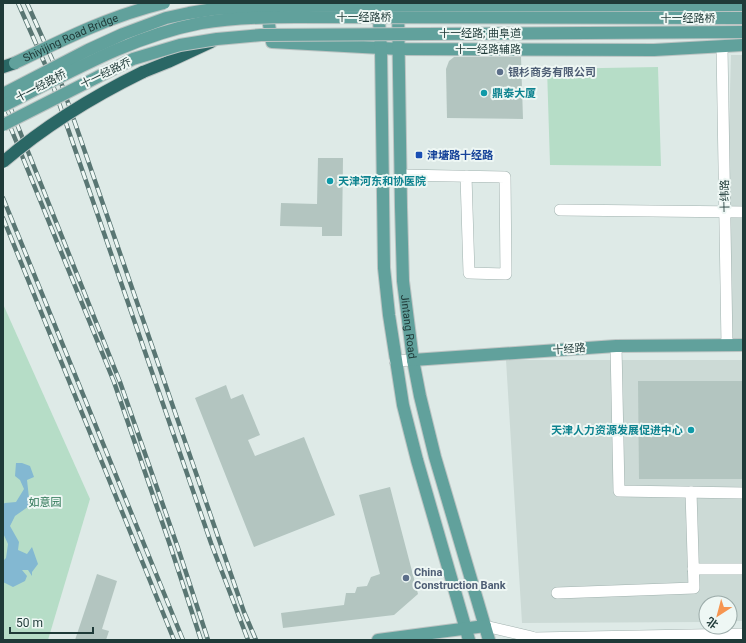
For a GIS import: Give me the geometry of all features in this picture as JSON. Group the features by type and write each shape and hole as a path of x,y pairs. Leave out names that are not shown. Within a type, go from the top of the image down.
{"highway":[{"path":"3,162 32,139 105,90 217,39"},
{"path":"3,69 15,63"}],"main road":[{"name":"Shiyijing Road Bridge","path":"15,63 76,33 108,20 164,3"},
{"name":"十一经路辅路","path":"266,3 272,42 381,48 654,50 743,45"},
{"name":"Jintang Road","path":"378,3 381,48 384,268 395,361 403,405 417,460 467,634"},
{"name":"Jintang Road","path":"398,3 401,175 400,208 403,280 413,360 435,457 489,640"},
{"name":"十一经路桥","path":"3,94 88,50 123,34 166,18 214,9 307,5 743,5"},
{"name":"十一经路桥","path":"3,106 62,75 125,46 173,30 201,23 256,17 743,18"},
{"name":"十一经路; 曲阜道","path":"217,39 261,35 743,32"},
{"name":"十一经路乔","path":"3,125 132,59 180,45 217,39"},
{"name":"十经路","path":"413,360 616,346 743,345"},
{"path":"378,640 467,634 485,626"}],"street":[{"name":"十纬路","path":"722,47 726,212 727,345"},
{"path":"401,175 466,176 505,177 506,274 469,273 466,176"},
{"path":"560,210 743,212"},
{"path":"616,346 619,492 743,493"},
{"name":"十经路","path":"395,361 413,360"},
{"path":"557,592 694,588 691,492"},
{"path":"693,569 743,569"},
{"path":"485,626 529,639 743,634"}],"shaded area":[{"path":"731,55 743,55 743,340 723,340"},
{"path":"506,360 743,360 743,621 738,621 738,595 698,595 698,622 522,623"}],"green space":[{"path":"658,67 661,166 550,165 547,69"},
{"name":"如意园","path":"3,304 90,499 48,640 3,640"}],"water":[{"path":"16,463 22,463 30,466 34,477 27,480 29,498 32,504 15,516 10,526 19,542 18,550 27,554 32,547 38,564 32,572 32,576 28,570 22,570 27,576 25,581 13,587 3,582 3,561 6,558 8,544 3,533 3,504 16,502 24,489 20,480 15,476"}],"building":[{"name":"鼎泰大厦","path":"454,57 521,57 523,119 447,118 446,69 449,61"},
{"name":"天津河东和协医院","path":"318,158 343,158 342,236 322,236 322,227 280,226 281,203 317,204"},
{"name":"天津人力资源发展促进中心","path":"638,381 743,381 743,479 639,479"},
{"path":"226,385 231,399 243,394 260,435 248,440 255,456 304,437 335,515 254,547 195,398"},
{"path":"390,487 418,594 394,615 283,628 281,613 344,605 346,593 355,593 357,587 367,586 371,577 380,574 359,495"},
{"path":"97,574 117,581 102,629 109,631 106,640 75,640"}],"railway":[{"path":"18,3 48,71 211,543 248,640"},
{"path":"27,3 56,68 244,612 256,640"},
{"path":"3,89 120,382 178,548 208,640"},
{"path":"3,109 114,382 201,640"},
{"path":"3,198 183,640"},
{"path":"3,218 174,640"}],"place":[{"name":"银杉商务有限公司","path":"500,72"},
{"name":"鼎泰大厦","path":"484,93"},
{"name":"津塘路十经路","path":"419,155"},
{"name":"天津河东和协医院","path":"330,181"},
{"name":"天津人力资源发展促进中心","path":"691,430"},
{"name":"China Construction Bank","path":"406,578"}]}
